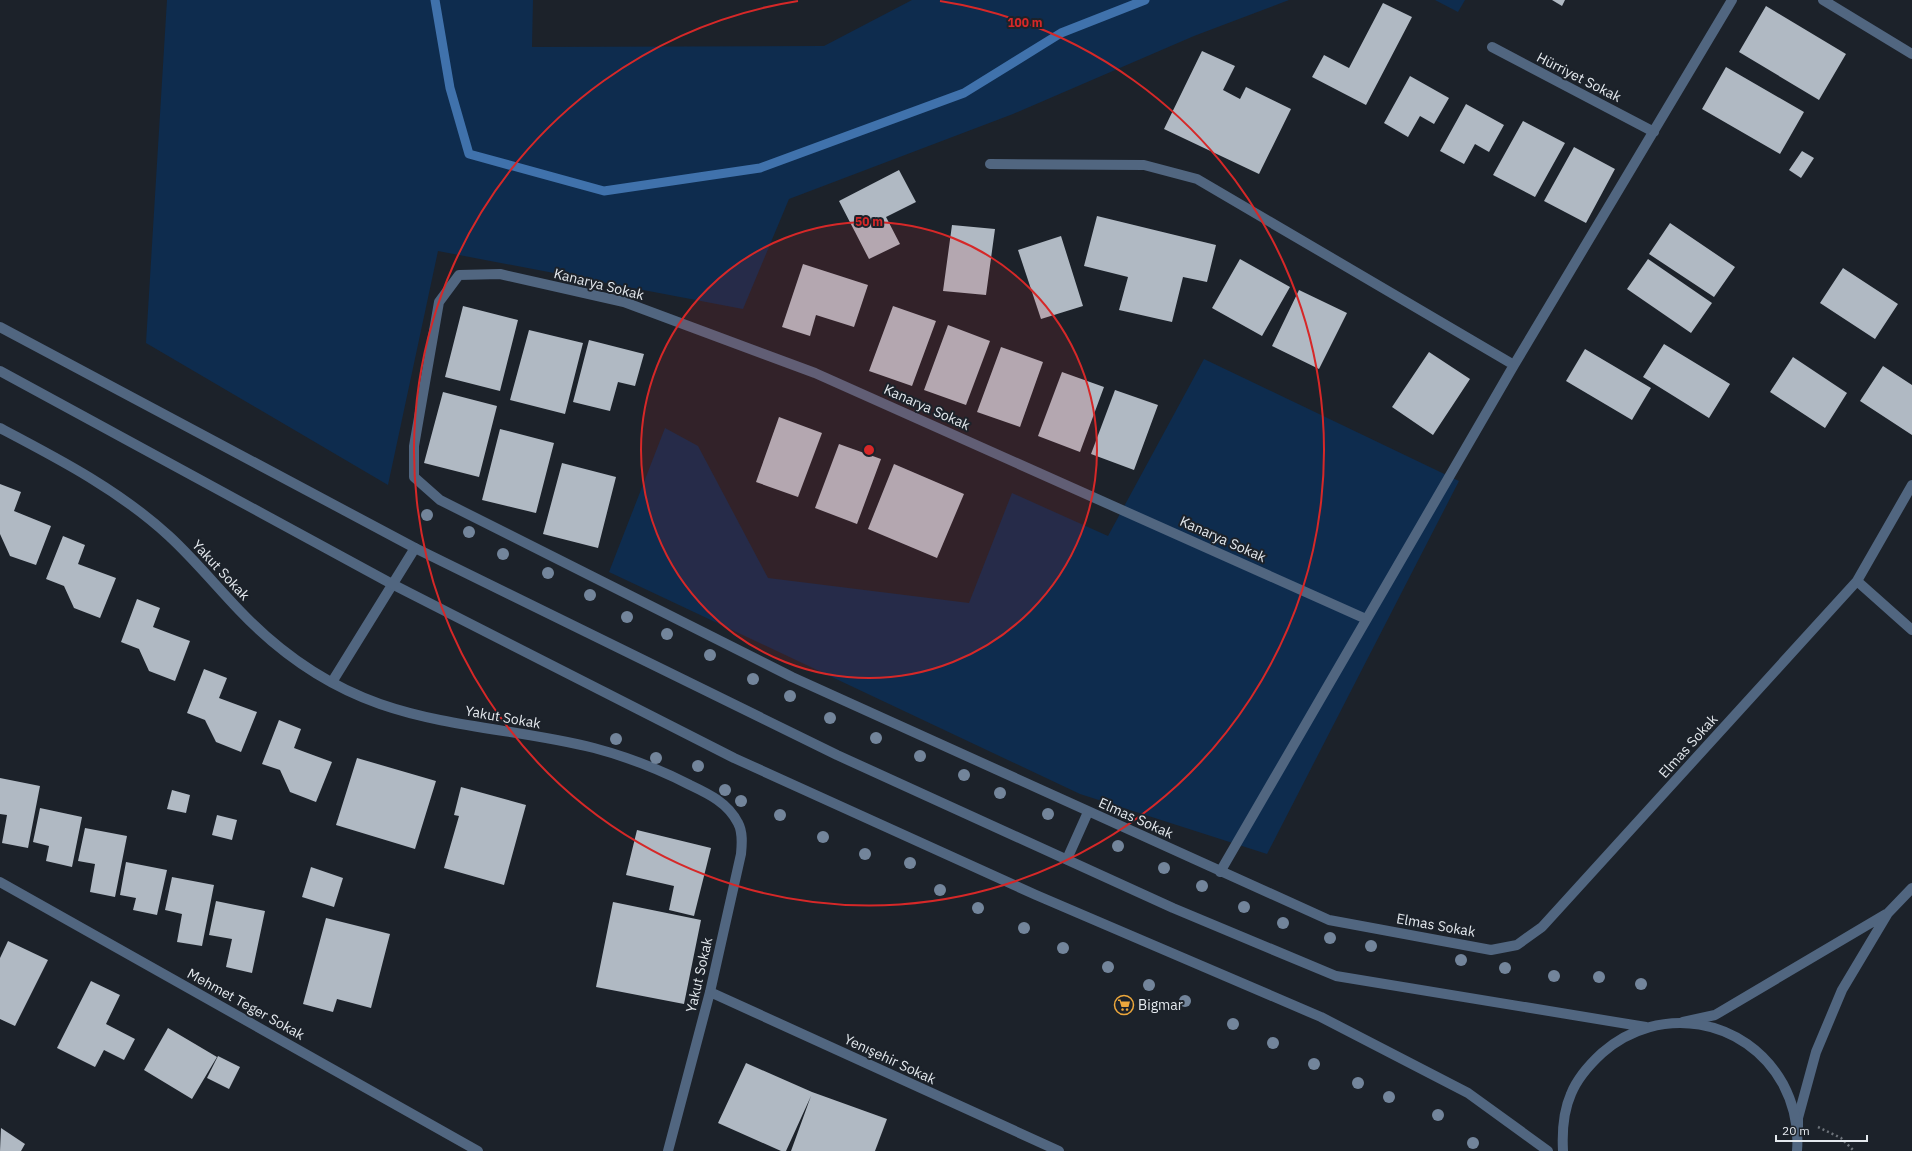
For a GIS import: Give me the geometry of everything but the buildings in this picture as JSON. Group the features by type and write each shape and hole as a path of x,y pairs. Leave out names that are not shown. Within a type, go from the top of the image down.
{"street":[{"path":"1220,872 1514,364 1732,0"},
{"path":"1823,0 1912,54"},
{"name":"Hürriyet Sokak","path":"1492,47 1654,132"},
{"path":"990,164 1144,165 1197,179 1514,364"},
{"name":"Kanarya Sokak","path":"459,275 500,274 624,302 815,373 1366,619"},
{"name":"Elmas Sokak","path":"459,275 439,302 414,446 414,477 440,500 792,677 1220,872 1329,920 1491,950 1517,945 1542,927 1857,581 1912,485"},
{"path":"0,327 415,548 838,755 1173,908 1336,976 1646,1027 1715,1015 1888,913"},
{"path":"0,371 392,584 734,758 1036,895 1320,1017 1468,1093 1548,1151"},
{"name":"Yakut Sokak","path":"0,428 39,448 114,492 147,517 171,537 242,613 273,642 300,663 332,682 379,703 434,720 592,748 623,756 652,766 716,798 730,811 739,824 742,837 741,854 710,992 668,1151"},
{"path":"332,682 415,548"},
{"path":"1857,581 1912,630"},
{"path":"1067,859 1088,812"},
{"name":"Mehmet Teger Sokak","path":"0,882 478,1151"},
{"path":"1797,1151 1798,1118 1816,1052 1842,990 1888,913 1912,888"},
{"name":"Yenışehir Sokak","path":"710,992 1059,1151"},
{"path":"1681,1022 1716,1028 1748,1043 1774,1068 1791,1099 1798,1133"},
{"path":"1563,1151 1562,1128 1571,1094 1589,1065 1615,1042 1646,1027"}],"path":[{"path":"1798,1118 1841,1138 1854,1151"}],"shaded area":[{"path":"167,0 533,0 532,47 824,46 912,0 1289,0 1194,36 1013,114 789,199 743,309 438,251 388,485 146,343"},
{"path":"1435,0 1465,0 1458,12"},
{"path":"1204,359 1459,481 1267,854 1080,794 609,572 665,428 698,446 768,578 969,603 1012,493 1108,536"}],"waterway":[{"path":"435,0 450,88 469,154 604,191 760,168 964,93 1061,33 1145,0"}],"place":[{"name":"Bigmar","path":"1124,1005"}]}
